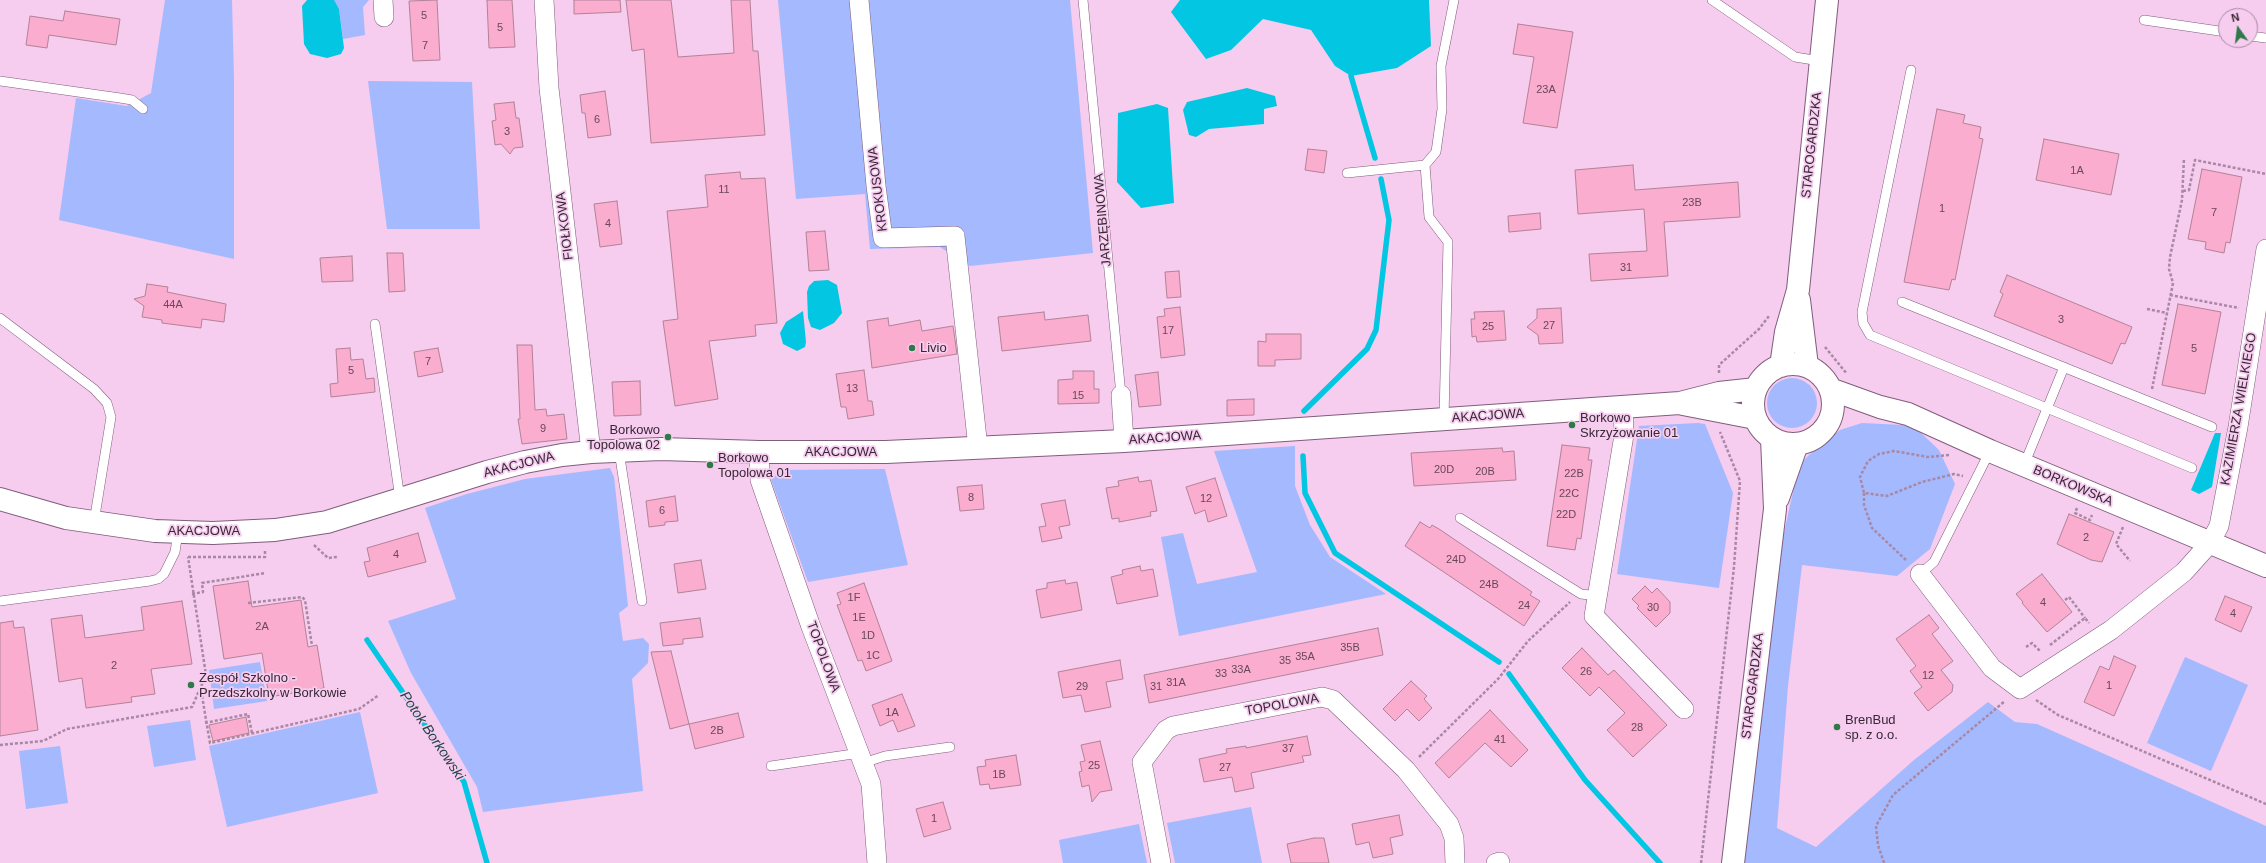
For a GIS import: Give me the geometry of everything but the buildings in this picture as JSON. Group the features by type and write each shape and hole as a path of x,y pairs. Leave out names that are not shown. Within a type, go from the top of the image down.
{"street":[{"name":"FIOŁKOWA","path":"544,0 549,88 590,452"},
{"name":"KROKUSOWA","path":"859,0 876,186 883,238 955,236 978,448"},
{"name":"STAROGARDZKA","path":"1781,366 1786,332 1798,290 1827,0"},
{"name":"KAZIMIERZA WIELKIEGO","path":"2020,689 2111,630 2184,572 2210,543 2219,526 2238,427 2266,249"},
{"name":"STAROGARDZKA","path":"1798,290 1807,366"},
{"path":"1794,364 1807,366 1825,379 1830,389 1833,402 1832,415 1819,435 1798,444 1784,443 1772,438 1762,429 1755,418 1753,403 1756,388 1762,378 1781,366 1794,364"},
{"name":"AKACJOWA","path":"0,499 66,518 178,532 213,533 275,530 327,522 487,472 562,454 619,450 886,452 1124,441 1680,403 1719,393 1756,388"},
{"name":"BORKOWSKA","path":"1830,389 1880,407 1908,414 1990,451 2266,566"},
{"name":"JARZĘBINOWA","path":"1120,395 1124,441"},
{"name":"AKACJOWA","path":"1680,403 1755,418"},
{"path":"1623,407 1624,435 1594,616 1684,709"},
{"name":"BORKOWSKA","path":"1832,415 1880,407"},
{"name":"STAROGARDZKA","path":"1733,863 1774,509 1772,438"},
{"name":"STAROGARDZKA","path":"1774,509 1798,444"},
{"name":"TOPOLOWA","path":"759,452 760,480 810,624 871,784 877,863"},
{"path":"1920,574 1992,668 2020,689"},
{"name":"TOPOLOWA","path":"1162,863 1142,762 1166,730 1173,726 1322,697 1333,700 1406,770 1449,824 1454,838 1455,863"}],"lane":[{"name":"JARZĘBINOWA","path":"1083,0 1120,395"},
{"path":"1347,173 1425,165 1436,152 1442,109 1441,66 1454,0"},
{"path":"1712,0 1795,57 1820,61"},
{"path":"2144,20 2218,31"},
{"path":"1911,70 1862,312 1863,323 1870,335 2192,468"},
{"path":"0,81 132,100 143,109"},
{"path":"1425,165 1430,217 1448,242 1444,419"},
{"path":"1902,302 2212,427"},
{"path":"0,318 94,389 106,403 111,417 94,522"},
{"path":"375,324 401,500"},
{"path":"2024,465 2064,367"},
{"path":"619,450 642,601"},
{"path":"1920,574 1934,562 1990,451"},
{"path":"1460,518 1578,593 1598,596"},
{"path":"0,601 150,582 158,579 164,574 175,552 178,532"},
{"path":"771,766 885,756 950,747"}],"path":[{"path":"2146,400 2152,390 2173,283 2169,269 2170,257 2183,191 2184,158"},
{"path":"2183,191 2189,190 2196,160 2266,174"},
{"path":"2170,295 2256,312"},
{"path":"2147,309 2167,313"},
{"path":"1719,377 1719,365 1759,329 1771,312"},
{"path":"1820,341 1851,377"},
{"path":"1701,863 1733,575 1740,481 1721,438 1720,430"},
{"path":"1920,574 1872,528 1864,506 1864,493 1860,478 1868,461 1879,454 1894,451 1928,457 1951,455 1960,447 1964,439"},
{"path":"1864,493 1887,496 1922,482 1954,474 1976,479"},
{"path":"2125,522 2116,544 2130,561"},
{"path":"308,541 328,558 337,558"},
{"path":"0,745 43,740 67,729 192,707 206,674 192,594 188,557"},
{"path":"192,594 203,592 202,583 266,573"},
{"path":"1406,770 1498,679 1528,641 1570,603 1578,593"},
{"path":"248,603 302,597 305,600 312,646"},
{"path":"2065,600 2069,597 2090,625 2096,620"},
{"path":"2026,647 2032,643 2040,653 2086,618"},
{"path":"1884,863 1878,845 1876,826 1893,795 2020,689 2058,714 2266,804"},
{"path":"199,692 202,696 205,723 210,743 359,709 379,695"},
{"path":"205,723 248,714 252,733"}],"shaded area":[{"path":"165,0 232,0 234,79 234,259 59,220 76,98 127,106 151,93"},
{"path":"307,0 334,0 339,9 344,48 341,54 327,58 310,54 304,44 302,6"},
{"path":"333,0 369,0 363,7 365,35 343,39 339,9"},
{"path":"778,0 1070,0 1093,253 970,266 940,247 870,249 865,194 796,199"},
{"path":"1180,0 1429,0 1431,46 1397,68 1351,76 1335,66 1311,30 1263,19 1231,50 1206,59 1171,12"},
{"path":"368,81 472,82 480,229 387,229"},
{"path":"1247,88 1275,96 1277,106 1264,109 1264,124 1209,129 1196,137 1189,135 1183,110 1187,102"},
{"path":"1157,104 1168,108 1174,203 1141,208 1117,182 1118,113"},
{"path":"828,280 837,285 842,313 834,323 820,330 811,327 808,318 807,292 809,286 814,281"},
{"path":"803,311 806,342 805,347 797,351 783,344 780,333 786,322"},
{"path":"1792,378 1806,382 1813,389 1817,403 1813,417 1806,424 1792,428 1778,424 1771,417 1767,403 1771,389 1778,382"},
{"path":"1698,423 1705,424 1733,493 1719,588 1617,574 1639,426"},
{"path":"1862,423 1903,425 1919,431 1939,450 1955,484 1930,549 1897,576 1802,565 1788,686 1777,828 1816,847 1914,760 1988,702 2015,722 2037,724 2266,826 2266,863 1744,863 1779,556 1796,478 1802,462 1809,455 1840,430"},
{"path":"2215,433 2221,433 2212,487 2199,494 2191,490"},
{"path":"1295,446 1295,486 1310,525 1330,557 1386,594 1179,636 1161,537 1183,533 1197,584 1257,572 1214,451"},
{"path":"610,468 614,477 628,606 619,613 623,641 643,638 649,644 648,663 632,679 643,791 483,812 477,787 411,673 388,621 456,599 425,508 467,494 525,479"},
{"path":"885,469 908,565 808,582 771,480 781,470"},
{"path":"2185,657 2248,685 2211,771 2147,743"},
{"path":"260,662 267,701 214,709 209,670"},
{"path":"360,712 378,793 227,827 209,746"},
{"path":"190,720 196,760 154,767 147,726"},
{"path":"60,746 68,803 26,809 19,751"},
{"path":"1251,807 1262,863 1175,863 1167,823"},
{"path":"1139,824 1147,863 1063,863 1059,840"}],"waterway":[{"path":"1351,76 1375,158"},
{"path":"1304,411 1367,349 1376,330 1389,220 1381,179"},
{"path":"1303,456 1305,493 1335,553 1499,662"},
{"name":"Potok Borkowski","path":"367,640 464,782 487,863"},
{"path":"1509,674 1585,780 1660,863"}],"place":[{"name":"Livio","path":"912,348"},
{"name":"Borkowo Skrzyżowanie 01","path":"1572,425"},
{"name":"Borkowo Topolowa 02","path":"668,437"},
{"name":"Borkowo Topolowa 01","path":"710,465"},
{"name":"Zespół Szkolno - Przedszkolny w Borkowie","path":"191,685"},
{"name":"BrenBud sp. z o.o.","path":"1837,727"}]}
